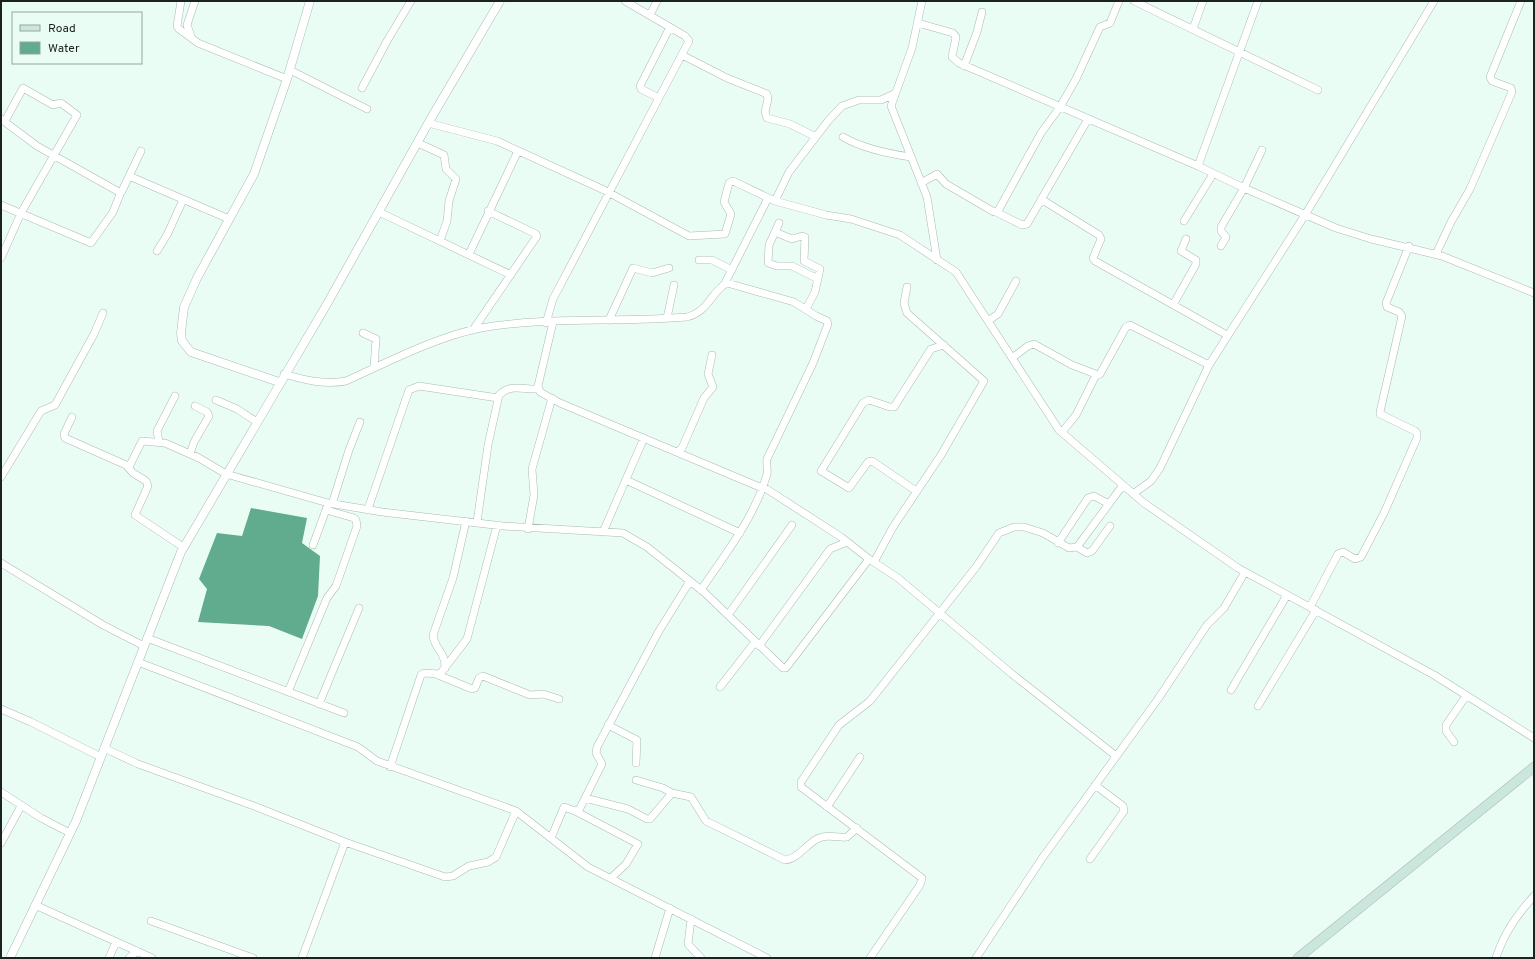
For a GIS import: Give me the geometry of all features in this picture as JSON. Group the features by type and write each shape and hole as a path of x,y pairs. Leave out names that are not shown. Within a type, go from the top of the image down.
{"main road":[{"path":"1298,958 1534,767"}],"street":[{"path":"181,1 177,26 193,39 288,79"},
{"path":"193,39 187,29 187,26 195,1"},
{"path":"279,382 191,352 182,341 181,322 184,307 197,278 254,174 288,79 310,1"},
{"path":"362,88 386,41 411,1"},
{"path":"10,958 70,833 183,547 279,382 327,304 428,123 500,1"},
{"path":"538,389 553,300 688,45 688,38 625,1"},
{"path":"650,15 657,1"},
{"path":"922,1 912,48 891,102 891,110 927,197 937,260"},
{"path":"996,212 1041,133 1060,107 1081,71 1100,27 1110,23 1119,1"},
{"path":"1134,1 1318,90"},
{"path":"1193,29 1203,1"},
{"path":"1198,166 1258,1"},
{"path":"1133,494 1150,480 1160,468 1208,365 1305,214 1434,1"},
{"path":"1436,254 1451,222 1470,189 1512,92 1511,88 1492,81 1490,77 1521,1"},
{"path":"964,66 977,32 982,12"},
{"path":"918,23 953,33 956,37 952,57 964,66 1343,230 1436,254 1534,293"},
{"path":"659,98 641,89 640,86 670,27"},
{"path":"682,55 728,78 767,94 768,100 765,112 768,118 790,124 816,137"},
{"path":"290,70 367,109"},
{"path":"1,258 21,213 53,154 76,116 76,113 59,102 53,105 23,88 2,120 37,146 53,154 121,192"},
{"path":"775,201 789,172 816,137 845,104 859,100 881,100 894,94"},
{"path":"921,183 937,174 946,184 996,212 1024,225 1029,221 1088,119"},
{"path":"428,123 497,141 609,193 692,236 725,234 731,214 724,202 730,181 775,201 826,215 851,218 900,235 956,272 1062,432 1144,503 1245,572 1434,675 1534,738"},
{"path":"843,137 852,142 889,154 910,157"},
{"path":"418,143 444,156 446,169 456,179 440,241"},
{"path":"1221,246 1226,237 1221,231 1221,227 1244,188 1262,150"},
{"path":"1,205 91,243 113,212 141,151"},
{"path":"469,254 488,211 518,151"},
{"path":"1184,221 1213,174"},
{"path":"129,176 228,219"},
{"path":"284,374 309,381 333,382 346,380 429,345 473,330 513,324 667,318 695,315 703,310 724,285 768,198"},
{"path":"1041,199 1099,235 1101,239 1093,258 1095,262 1227,335"},
{"path":"157,251 167,236 183,200"},
{"path":"473,330 537,236 536,234 488,211"},
{"path":"379,212 511,275"},
{"path":"779,223 767,252 768,263 777,266 792,266 818,279"},
{"path":"775,232 792,238 802,236 805,237 803,259 806,263 820,269 815,292 806,309"},
{"path":"1172,305 1196,264 1196,260 1181,251 1186,240"},
{"path":"1258,706 1313,609 1338,554 1341,552 1355,559 1361,557 1384,513 1417,438 1415,431 1380,414 1402,316 1399,312 1387,307 1386,303 1409,246"},
{"path":"699,260 712,260 732,270"},
{"path":"610,320 633,268 652,273 669,268"},
{"path":"988,321 998,314 1016,281"},
{"path":"700,590 740,533 755,505 767,474 767,459 813,363 828,324 827,320 816,316 794,302 730,284 724,285"},
{"path":"667,318 674,285"},
{"path":"329,506 528,529 618,532 647,547 690,581 728,615 780,667 786,668 872,561 916,490 941,455 984,381 944,344 907,313 904,303 907,287"},
{"path":"1,477 40,411 55,405 94,334 103,313"},
{"path":"1012,358 1028,346 1034,344 1072,365 1096,374 1100,374 1126,327 1130,325 1208,365"},
{"path":"363,333 376,339 374,368"},
{"path":"916,490 872,461 868,462 849,488 821,471 863,403 869,400 890,408 894,407 931,349 944,344"},
{"path":"678,452 682,448 704,398 713,387 708,374 712,355"},
{"path":"1062,432 1076,415 1096,374"},
{"path":"368,510 409,390 419,386 498,398"},
{"path":"477,522 488,445 498,398 502,392 513,388 538,389 552,398 762,487 847,542 898,578 1012,674 1116,756"},
{"path":"159,442 157,431 175,396"},
{"path":"528,529 534,495 532,469 552,398"},
{"path":"216,400 237,409 257,422"},
{"path":"190,454 194,442 208,416 207,412 195,406"},
{"path":"72,417 64,434 65,438 129,467 133,473 146,480 148,483 135,511 137,517 183,547"},
{"path":"313,544 329,506 360,422"},
{"path":"603,532 644,438"},
{"path":"129,467 142,441 159,442 190,454 226,474 329,506 356,520 357,526 336,586 327,598 288,692"},
{"path":"626,480 740,533"},
{"path":"1077,547 1123,485"},
{"path":"1058,543 1088,498 1094,496 1109,504"},
{"path":"445,668 444,656 436,647 433,635 453,578 466,521"},
{"path":"438,675 467,639 497,525"},
{"path":"728,615 792,525"},
{"path":"870,958 920,885 922,878 802,788 801,782 839,725 870,700 979,563 998,533 1014,527 1024,527 1043,533 1069,548 1077,547 1087,553 1092,551 1110,526"},
{"path":"720,687 757,644 830,549 847,542"},
{"path":"1,563 102,625 145,642 344,713"},
{"path":"976,958 1043,857 1177,671 1207,626 1224,608 1245,572"},
{"path":"577,812 601,766 596,750 608,725 659,631 690,581"},
{"path":"1231,690 1287,595"},
{"path":"319,704 359,608"},
{"path":"138,662 358,747 377,762 516,811 588,867 768,958"},
{"path":"390,767 418,680 424,673 438,675 472,689 475,688 479,678 483,676 530,695 543,694 558,699"},
{"path":"1454,742 1446,731 1446,725 1466,696"},
{"path":"1,709 32,722 101,757"},
{"path":"608,725 637,740 636,763"},
{"path":"104,748 144,766 254,806 344,842 450,877 469,866 488,862 496,857 516,811"},
{"path":"827,807 860,757"},
{"path":"636,780 663,788 672,793 691,797 706,821 784,860 791,858 820,838 834,835 846,837 857,828"},
{"path":"1090,859 1124,811 1124,806 1095,785"},
{"path":"1,792 40,818 70,833"},
{"path":"585,798 628,809 647,819 650,819 672,793"},
{"path":"1,843 21,806"},
{"path":"551,838 564,807 577,812 638,844 626,864 611,878"},
{"path":"302,958 344,842"},
{"path":"1496,958 1505,934 1533,899"},
{"path":"35,905 152,958"},
{"path":"655,958 670,908"},
{"path":"691,919 688,944 701,958"},
{"path":"151,921 253,958"},
{"path":"109,958 116,942"},
{"path":"129,958 137,951"}],"water":[{"path":"251,508 307,518 302,543 320,556 318,596 302,639 269,626 198,622 207,589 199,579 217,533 242,536"}]}
